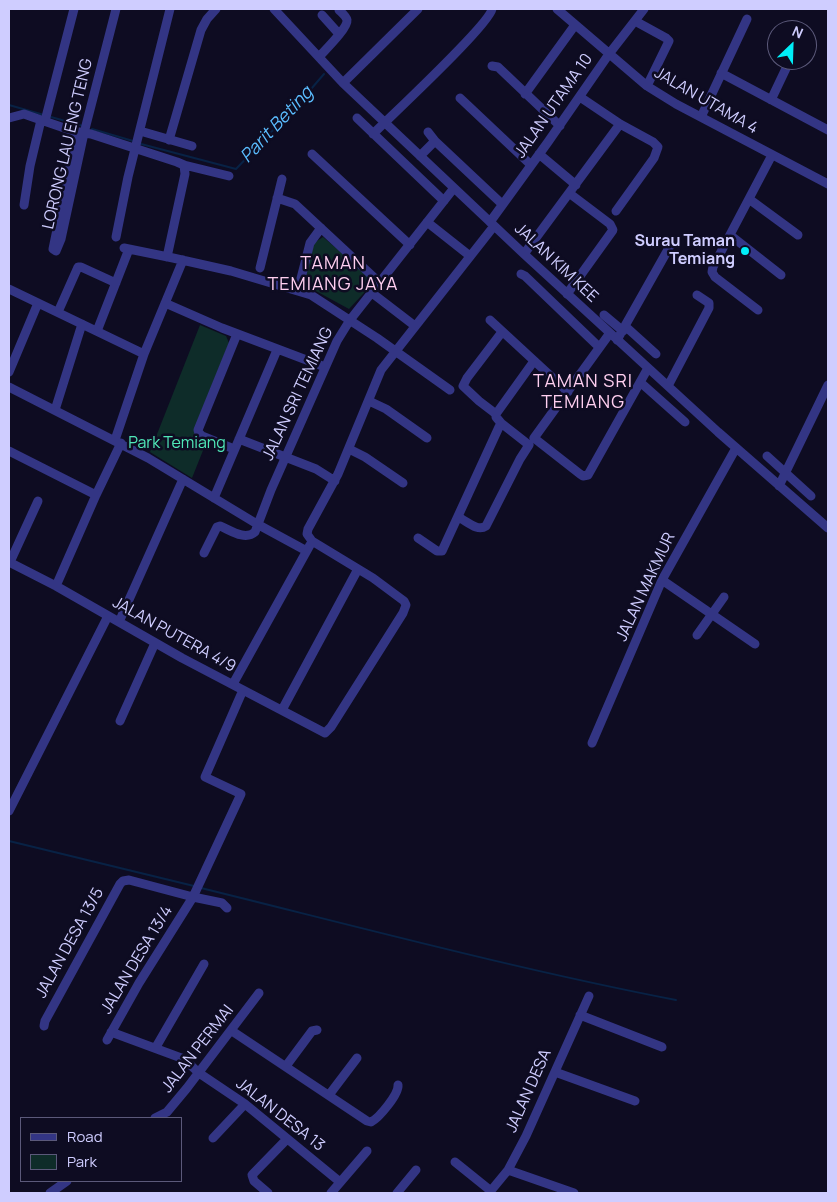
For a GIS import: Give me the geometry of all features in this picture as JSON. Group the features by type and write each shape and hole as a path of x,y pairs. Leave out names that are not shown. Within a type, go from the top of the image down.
{"street":[{"path":"24,206 30,166 74,9"},
{"name":"LORONG LAU ENG TENG","path":"83,129 61,239 56,251 53,249 83,129 116,9"},
{"path":"116,237 137,140 170,9"},
{"path":"169,140 201,30 216,9"},
{"name":"JALAN KIM KEE","path":"274,9 343,83 524,254 736,448 828,528"},
{"path":"343,83 418,9"},
{"path":"373,134 491,15 492,9"},
{"name":"JALAN UTAMA 4","path":"557,9 647,86 676,104 828,184"},
{"name":"JALAN UTAMA 10","path":"233,684 310,539 308,529 349,449 381,370 470,256 492,224 502,204 560,126 609,54 644,9"},
{"path":"319,57 347,22 346,17 339,10"},
{"path":"322,15 339,34"},
{"path":"701,117 747,18"},
{"path":"635,21 668,41 647,86"},
{"path":"526,94 575,25"},
{"path":"492,66 498,67 560,126"},
{"path":"771,100 785,70"},
{"path":"721,73 828,130"},
{"path":"580,97 620,124 653,142 658,147 654,158 616,211"},
{"path":"460,98 532,165"},
{"path":"12,118 24,114 45,117 83,129 137,140 169,140 192,146"},
{"path":"358,118 444,201"},
{"path":"524,254 620,124"},
{"path":"428,132 435,141 502,204"},
{"path":"137,140 184,165 229,176"},
{"path":"420,156 435,141"},
{"path":"312,154 410,245"},
{"path":"539,154 576,185"},
{"path":"758,310 715,277 712,272 772,155"},
{"path":"167,257 185,174 184,165"},
{"path":"260,268 282,179"},
{"name":"JALAN SRI TEMIANG","path":"257,524 337,341 350,320 454,188"},
{"path":"553,303 566,292 613,230 610,224 569,194"},
{"path":"277,198 295,204 380,283"},
{"path":"749,199 798,235"},
{"path":"427,222 470,256"},
{"path":"298,290 310,243 321,228"},
{"path":"730,235 781,275"},
{"path":"617,340 670,246"},
{"path":"97,331 127,249 257,278 298,290 319,299 450,390"},
{"path":"56,586 118,442 144,354 183,260"},
{"path":"58,312 78,267 116,283"},
{"path":"520,274 525,276 599,347"},
{"path":"9,289 144,354"},
{"path":"372,293 415,326"},
{"path":"668,386 709,306 708,302 697,295"},
{"path":"9,372 38,303"},
{"path":"165,304 325,368"},
{"path":"604,315 624,328 656,354"},
{"path":"490,320 568,392"},
{"path":"55,410 82,324"},
{"path":"458,517 478,528 486,526 520,459 530,445 501,423 496,414 463,386 502,332"},
{"path":"610,333 534,438 580,474 583,476 588,475 648,368"},
{"path":"234,449 202,436 198,430 237,334"},
{"path":"214,498 277,350"},
{"path":"496,414 534,361"},
{"path":"640,382 685,422"},
{"path":"779,486 828,385"},
{"path":"9,387 118,442 303,549"},
{"path":"369,401 386,410 427,438"},
{"path":"418,538 437,551 442,551 501,423"},
{"path":"239,439 316,469 334,481"},
{"name":"JALAN MAKMUR","path":"592,743 662,580 736,448"},
{"path":"349,449 366,457 403,483"},
{"path":"9,451 96,495"},
{"path":"767,456 811,496"},
{"path":"119,622 183,479"},
{"path":"9,562 38,501"},
{"path":"204,553 217,527 220,526 246,536 253,534 257,524"},
{"path":"282,710 358,569 310,539"},
{"name":"JALAN PUTERA 4/9","path":"9,562 325,733 331,727 403,613 406,605 404,601 358,569"},
{"path":"662,580 755,644"},
{"path":"697,636 724,597"},
{"path":"9,811 108,616"},
{"path":"120,722 156,643"},
{"name":"JALAN DESA 13/4","path":"156,1047 109,1036 138,983 193,897 241,794 205,778 243,690"},
{"name":"JALAN DESA 13/5","path":"44,1026 45,1020 123,880 193,897"},
{"path":"193,897 222,903 227,908"},
{"path":"199,1074 180,1056 156,1047 204,964"},
{"name":"JALAN PERMAI","path":"158,1117 167,1112 199,1074 260,993"},
{"name":"JALAN DESA","path":"486,1191 508,1170 526,1136 589,996"},
{"path":"580,1015 662,1047"},
{"path":"286,1066 312,1031 317,1030"},
{"path":"232,1031 370,1122 376,1119 398,1091 398,1085"},
{"path":"329,1095 357,1058"},
{"path":"555,1072 635,1101"},
{"name":"JALAN DESA 13","path":"199,1074 245,1104 287,1138 338,1189"},
{"path":"213,1138 245,1104"},
{"path":"268,1193 252,1178 255,1172 287,1138"},
{"path":"338,1189 367,1151"},
{"path":"455,1162 486,1191"},
{"path":"397,1193 416,1170"},
{"path":"508,1170 574,1193"},
{"path":"50,1193 66,1182"}],"green space":[{"path":"323,237 375,281 349,309 303,284 314,243"},
{"name":"Park Temiang","path":"200,325 226,336 229,343 194,430 199,439 206,443 192,478 150,452"}],"waterway":[{"name":"Parit Beting","path":"141,144 236,169 324,74"},
{"name":"Parit Beting","path":"9,105 44,115"},
{"name":"Parit Beting","path":"51,117 83,126"},
{"name":"Parit Beting","path":"92,129 133,141"},
{"path":"9,841 194,886"},
{"path":"201,888 497,961 676,1000"}],"place":[{"name":"Surau Taman Temiang","path":"745,251"}],"district":[{"name":"TAMAN TEMIANG JAYA","path":"333,274"},
{"name":"TAMAN SRI TEMIANG","path":"583,392"}]}
